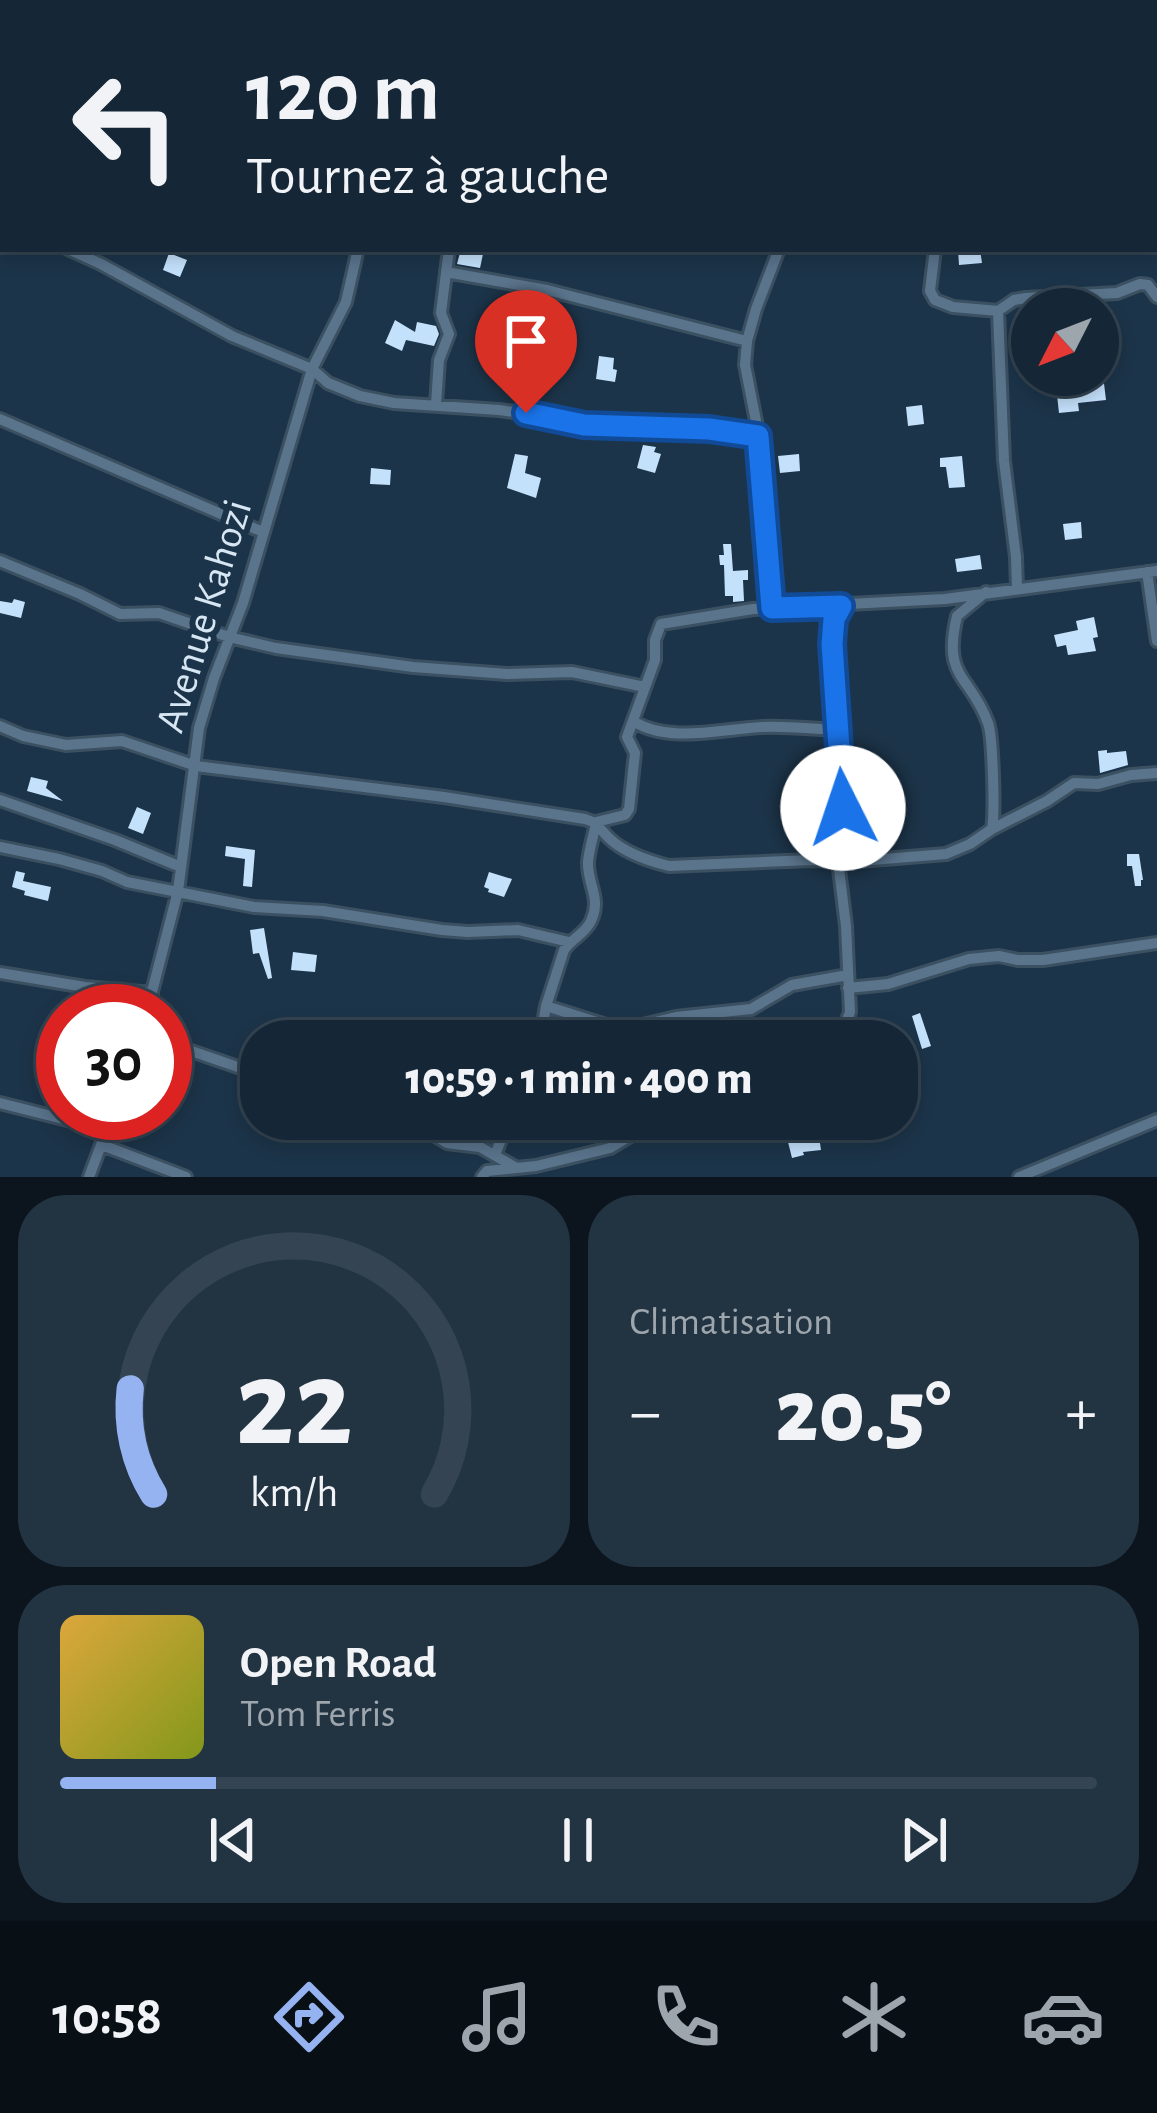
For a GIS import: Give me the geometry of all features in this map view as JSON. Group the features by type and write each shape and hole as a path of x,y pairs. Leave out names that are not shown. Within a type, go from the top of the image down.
{"street":[{"path":"75,252 232,336 312,369 328,383 360,396 517,412 584,425 709,429 758,436"},
{"name":"Avenue Kahozi","path":"154,984 178,891 199,728 243,603 312,369 346,302 357,252"},
{"path":"436,404 439,360 449,334 440,313 449,252"},
{"path":"772,608 758,436 745,365 747,340 778,252"},
{"path":"935,252 930,291 934,300 953,307 998,311 1014,300 1117,293 1140,284 1148,285 1157,297"},
{"path":"446,272 547,290 747,340"},
{"path":"998,311 1004,461 1017,589"},
{"path":"0,419 263,532"},
{"path":"0,561 120,614 159,613 230,637 301,652 506,674 572,672 645,686"},
{"path":"0,726 66,745 122,741 196,766 482,802 596,823 625,815 629,809 635,753 627,737 655,660 661,624 772,608 945,599 1152,572 1157,641"},
{"path":"986,592 957,616 952,656 990,728 992,829"},
{"path":"841,606 834,619 832,644 843,808 840,861 847,1020"},
{"path":"633,721 650,730 689,733 766,727 838,730"},
{"path":"596,823 613,842 650,862 669,866 946,854 1074,783 1098,784 1157,772"},
{"path":"0,800 182,867"},
{"path":"543,1020 564,950 588,928 594,915 597,901 587,866 596,823"},
{"path":"0,848 59,859 127,882 254,907 323,911 455,932 518,930 569,942"},
{"path":"546,1006 622,1030 658,1020 751,1009 791,985 887,984 969,959 1043,960 1157,943"},
{"path":"0,973 67,984"},
{"path":"192,1051 240,1068"},
{"path":"0,1103 36,1112"},
{"path":"1019,1177 1157,1120"},
{"path":"89,1177 104,1140"},
{"path":"441,1140 469,1144 515,1167"},
{"path":"495,1155 500,1140"},
{"path":"482,1177 488,1171 536,1166 610,1148 623,1140"},
{"path":"102,1145 185,1177"}],"building":[{"path":"460,252 483,254 480,268 457,264"},
{"path":"958,252 980,252 982,263 959,265"},
{"path":"169,253 187,260 180,277 163,270"},
{"path":"395,320 415,332 417,322 436,326 439,334 434,346 406,340 402,351 385,343"},
{"path":"599,356 614,358 615,382 596,379"},
{"path":"1057,396 1106,396 1106,400 1078,403 1079,411 1059,413"},
{"path":"922,405 924,424 908,426 906,407"},
{"path":"643,445 656,447 654,452 661,454 655,473 637,468"},
{"path":"515,454 528,456 525,473 541,478 536,498 507,488"},
{"path":"799,454 800,471 780,473 778,456"},
{"path":"962,456 965,487 949,488 940,458"},
{"path":"371,468 391,470 390,485 370,484"},
{"path":"1081,522 1082,538 1065,540 1063,524"},
{"path":"723,544 731,544 733,571 748,570 748,580 743,580 744,601 733,602 733,596 725,596 719,555 724,555"},
{"path":"980,555 982,569 957,572 955,559"},
{"path":"14,599 25,602 21,618 0,613 0,601 12,603"},
{"path":"1094,617 1096,651 1068,655 1066,645 1057,647 1054,635 1078,630 1076,621"},
{"path":"1098,751 1126,751 1128,765 1100,773"},
{"path":"31,777 48,781 46,788 63,801 27,791"},
{"path":"137,807 151,813 143,834 128,828"},
{"path":"226,846 255,850 252,887 243,886 245,859 225,856"},
{"path":"1127,854 1139,854 1141,886 1135,886"},
{"path":"16,871 25,873 23,881 51,887 48,901 12,887"},
{"path":"489,872 512,879 504,897 484,887"},
{"path":"264,928 272,978 268,979 259,953 253,954 250,930"},
{"path":"293,952 317,955 315,972 291,970"},
{"path":"920,1013 931,1046 922,1049 918,1020 912,1016"},
{"path":"788,1140 820,1140 821,1150 792,1158"}],"route":[{"path":"526,413 584,425 709,429 758,436 772,608 841,606 834,619 832,644 843,808"}]}
